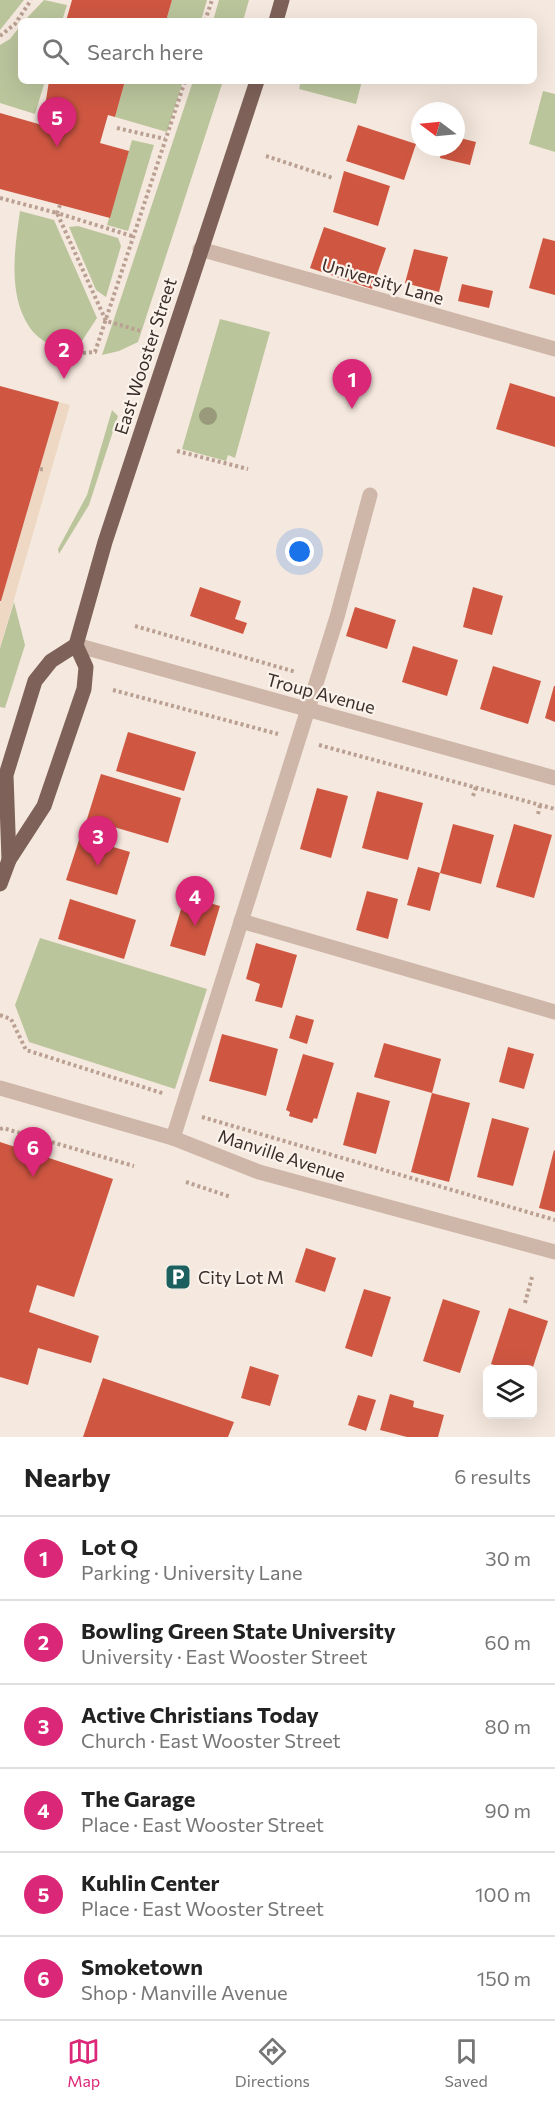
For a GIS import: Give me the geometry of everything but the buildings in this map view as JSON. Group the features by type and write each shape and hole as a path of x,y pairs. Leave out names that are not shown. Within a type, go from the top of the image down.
{"main road":[{"path":"277,18 282,0"},
{"name":"East Wooster Street","path":"76,645 105,542 256,84"},
{"path":"0,884 9,860 44,806 84,689 86,667 76,645 51,661 35,681 6,775 9,860"}],"street":[{"name":"University Lane","path":"200,249 555,349"},
{"path":"173,1138 309,710 348,580 370,495"},
{"name":"Troup Avenue","path":"76,645 555,778"},
{"path":"241,921 555,1012"},
{"name":"Manville Avenue","path":"0,1088 173,1138 260,1172 555,1252"}],"path":[{"path":"19,18 31,0"},
{"path":"207,18 212,0"},
{"path":"0,36 18,20"},
{"path":"83,353 95,352 184,84"},
{"path":"117,128 165,140"},
{"path":"266,156 333,178"},
{"path":"0,198 132,236"},
{"path":"60,205 57,213 106,321 141,331"},
{"path":"177,451 248,469"},
{"path":"40,469 46,470"},
{"path":"135,626 297,672"},
{"path":"113,690 289,737"},
{"path":"310,742 555,809"},
{"path":"473,796 476,787"},
{"path":"538,814 540,805"},
{"path":"0,1015 11,1019 26,1050 172,1096"},
{"path":"198,1113 205,1119 555,1220"},
{"path":"0,1130 3,1128 134,1166"},
{"path":"186,1182 231,1197"},
{"path":"525,1304 532,1277"}],"green space":[{"path":"0,0 24,0 0,30"},
{"path":"44,0 67,5 63,18 27,18"},
{"path":"172,0 207,0 202,18 167,18"},
{"path":"219,0 249,0 244,18 214,18"},
{"path":"18,29 18,84 44,84 35,114 0,103 0,45 10,39"},
{"path":"124,84 182,84 167,132 115,117"},
{"path":"192,84 222,84 138,342 119,351 102,355"},
{"path":"300,84 361,84 356,104 299,89"},
{"path":"543,91 555,94 555,152 529,144"},
{"path":"132,140 154,145 128,231 107,225"},
{"path":"20,211 54,220 97,318 72,356 38,337 23,315 18,301 14,271"},
{"path":"78,226 118,238 121,246 106,297 96,290 69,227"},
{"path":"220,319 270,332 235,458 228,455 226,461 182,449"},
{"path":"112,410 118,416 89,505 59,554 58,549 87,495"},
{"path":"14,602 25,645 5,708 0,707 0,648"},
{"path":"40,938 207,989 175,1089 29,1042 15,1005"}],"shaded area":[{"path":"59,402 70,405 0,648 0,604"}],"place":[{"name":"Kuhlin Center","path":"57,147"},
{"name":"Bowling Green State University","path":"64,379"},
{"name":"Lot Q","path":"352,409"},
{"name":"Active Christians Today","path":"98,866"},
{"name":"The Garage","path":"195,926"},
{"name":"Smoketown","path":"33,1177"},
{"name":"City Lot M","path":"178,1277"}]}
